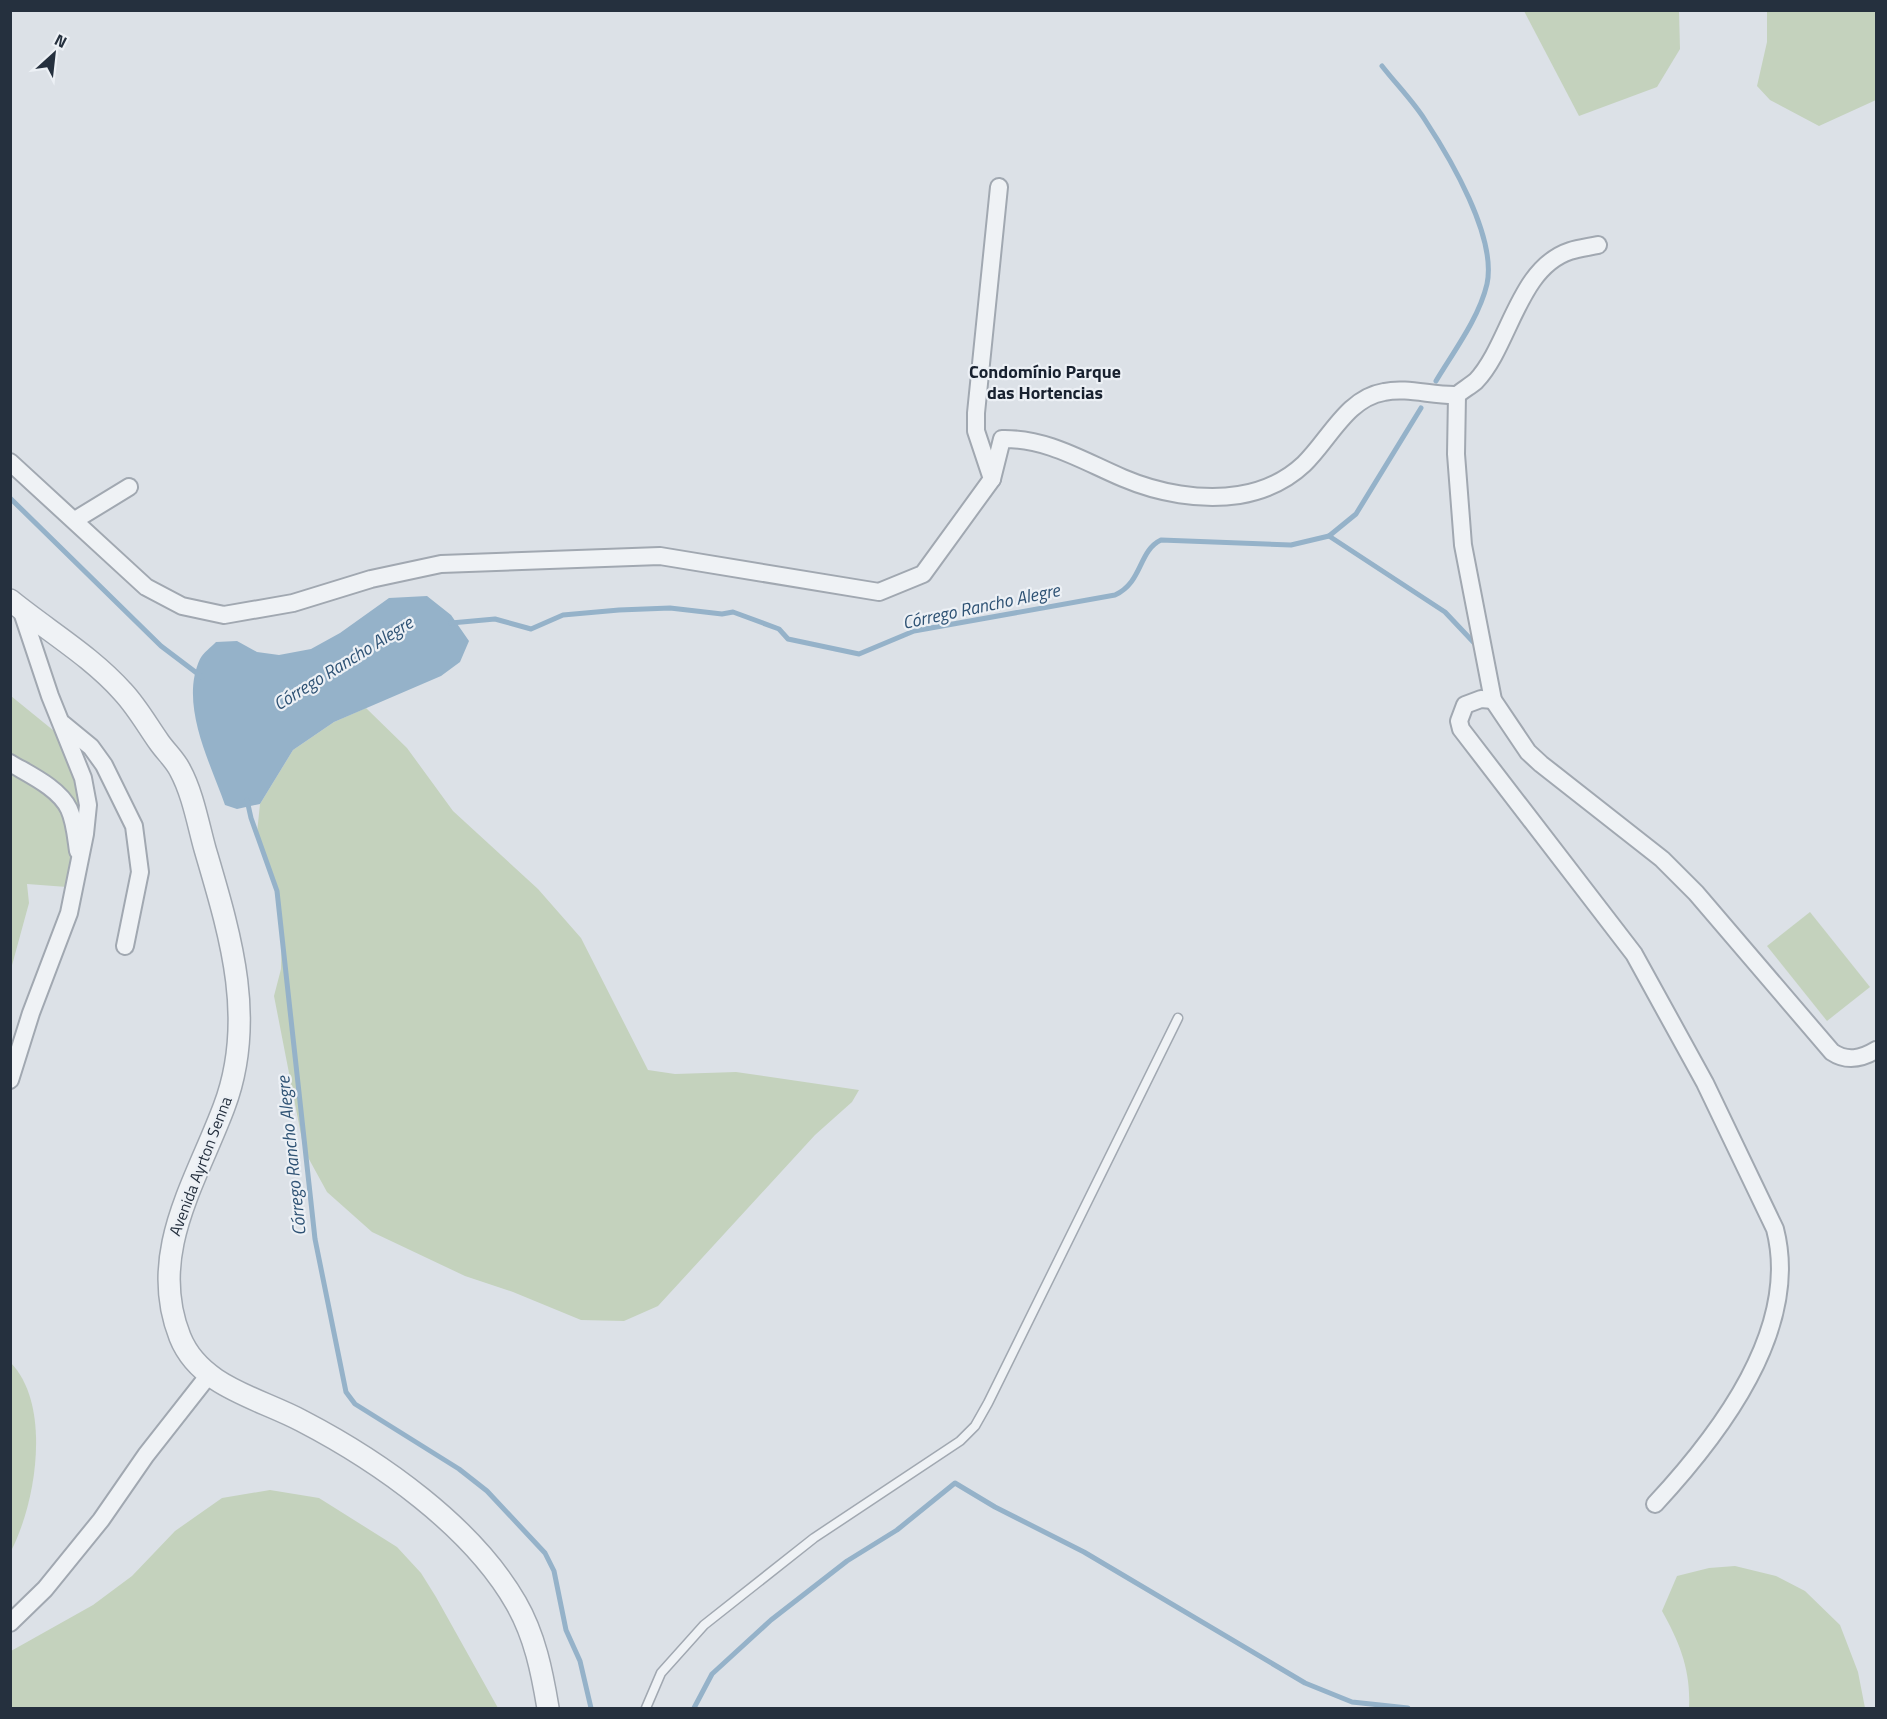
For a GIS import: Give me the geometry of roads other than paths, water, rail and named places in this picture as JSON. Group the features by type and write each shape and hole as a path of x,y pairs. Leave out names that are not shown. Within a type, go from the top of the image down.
{"street":[{"path":"992,479 976,431 976,413 999,187"},
{"path":"10,462 146,587 182,606 224,615 293,603 371,579 441,564 660,556 879,592 923,574 992,479 1002,439 1024,438 1044,443 1126,479 1182,495 1237,495 1262,490 1284,480 1304,465 1353,407 1368,397 1384,392 1402,391 1457,395 1475,381 1491,360 1524,293 1543,269 1570,251 1598,245"},
{"path":"1457,395 1456,454 1463,544 1493,700 1528,752 1662,859 1696,893 1832,1052 1848,1059 1857,1059 1876,1050"},
{"path":"75,520 129,487"},
{"path":"10,1080 31,1013 69,913 85,834 88,805 83,778 16,604"},
{"name":"Avenida Ayrton Senna","path":"16,604 100,669 123,692 180,770 192,802 233,949 241,1011 236,1059 226,1103 188,1192 171,1243 168,1296 172,1316 182,1343 208,1376 301,1420 341,1443 406,1486 453,1528 486,1562 516,1604 539,1658 549,1708"},
{"path":"1493,700 1473,701 1465,705 1459,721 1461,729 1634,954 1705,1083 1775,1229 1779,1244 1779,1294 1763,1349 1747,1382 1719,1426 1685,1472 1654,1504"},
{"path":"62,723 91,747 104,765 134,826 138,842 140,872 125,946"},
{"path":"10,763 56,792 65,802 73,819 79,856"},
{"path":"10,1623 45,1589 101,1520 146,1455 208,1376"}],"lane":[{"path":"646,1708 662,1673 704,1625 814,1538 960,1441 975,1426 1179,1018"}],"water":[{"path":"427,596 451,615 469,641 460,662 441,676 334,722 293,750 260,804 237,809 225,805 205,752 195,714 194,676 205,652 216,642 237,641 257,652 279,655 311,649 340,633 389,598"}],"waterway":[{"name":"Córrego Rancho Alegre","path":"1382,66 1410,99 1447,155 1469,199 1485,244 1488,265 1487,284 1483,297 1465,334 1436,381"},
{"name":"Córrego Rancho Alegre","path":"451,623 495,619 531,629 563,615 619,610 670,608 722,614 733,612 779,629 788,639 859,654 914,631 1115,595 1131,582 1148,551 1161,540 1291,545 1329,536 1356,514 1421,408"},
{"path":"10,498 161,646 202,677"},
{"path":"1329,536 1445,612 1478,647"},
{"name":"Córrego Rancho Alegre","path":"247,800 251,818 277,891 315,1239 346,1392 355,1404 459,1469 487,1491 545,1553 554,1571 566,1630 580,1661 591,1708"},
{"path":"694,1708 712,1674 771,1620 847,1561 897,1530 955,1483 995,1507 1084,1552 1305,1683 1352,1702 1408,1708"}],"district":[{"name":"Condomínio Parque das Hortencias","path":"1045,382"}]}
